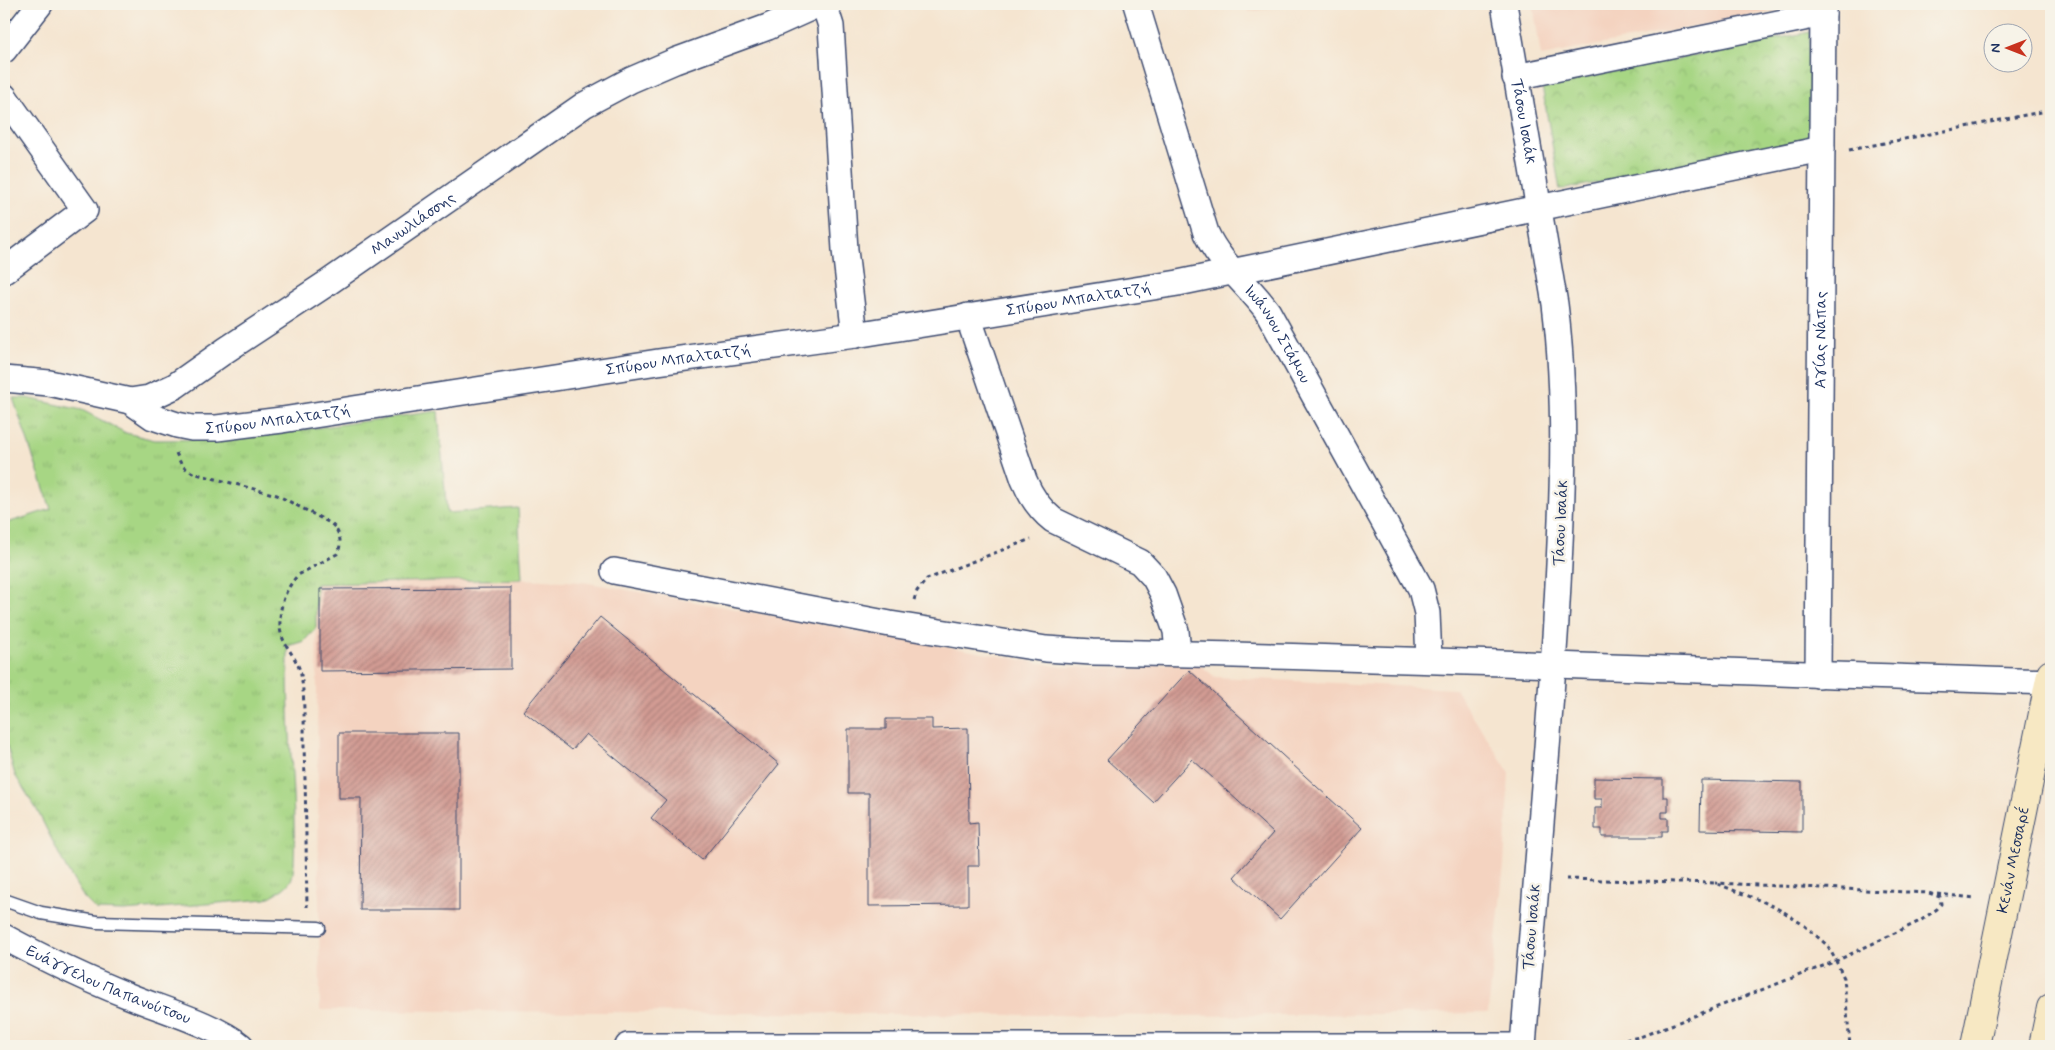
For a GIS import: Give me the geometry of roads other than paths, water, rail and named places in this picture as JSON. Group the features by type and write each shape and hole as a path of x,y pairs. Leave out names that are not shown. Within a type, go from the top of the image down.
{"main road":[{"name":"Κενάν Μεσσαρέ","path":"1975,1046 2050,678"},
{"path":"2043,1046 2050,1016"}],"street":[{"path":"4,50 40,4"},
{"name":"Ιωάννου Στάμου","path":"1136,4 1206,233 1211,244 1232,272 1250,288 1268,312 1421,589 1427,613 1429,660"},
{"name":"Τάσου Ισαάκ","path":"1504,4 1557,322 1564,424 1563,494 1553,664 1523,1046"},
{"path":"823,6 831,26 846,266 856,334"},
{"name":"Μανωλιάσσης","path":"4,379 49,383 130,401 149,398 175,386 584,105 631,80 823,6"},
{"path":"1515,78 1823,9"},
{"name":"Αγίας Νάπας","path":"1818,675 1823,9"},
{"path":"4,96 85,210 4,271"},
{"name":"Σπύρου Μπαλτατζή","path":"130,401 153,417 177,425 203,428 282,420 856,334 1178,283 1538,208 1822,152"},
{"path":"968,316 1024,480 1031,495 1041,511 1053,520 1140,562 1154,577 1164,594 1176,631 1178,654"},
{"path":"614,571 905,626 1046,649 1092,652 1553,664 1818,675 2050,678"},
{"name":"Ευάγγελου Παπανούτσου","path":"4,937 59,966 110,989 208,1028 241,1046"},
{"path":"628,1046 1523,1046"}],"lane":[{"path":"4,900 41,913 97,922 313,928"}]}
